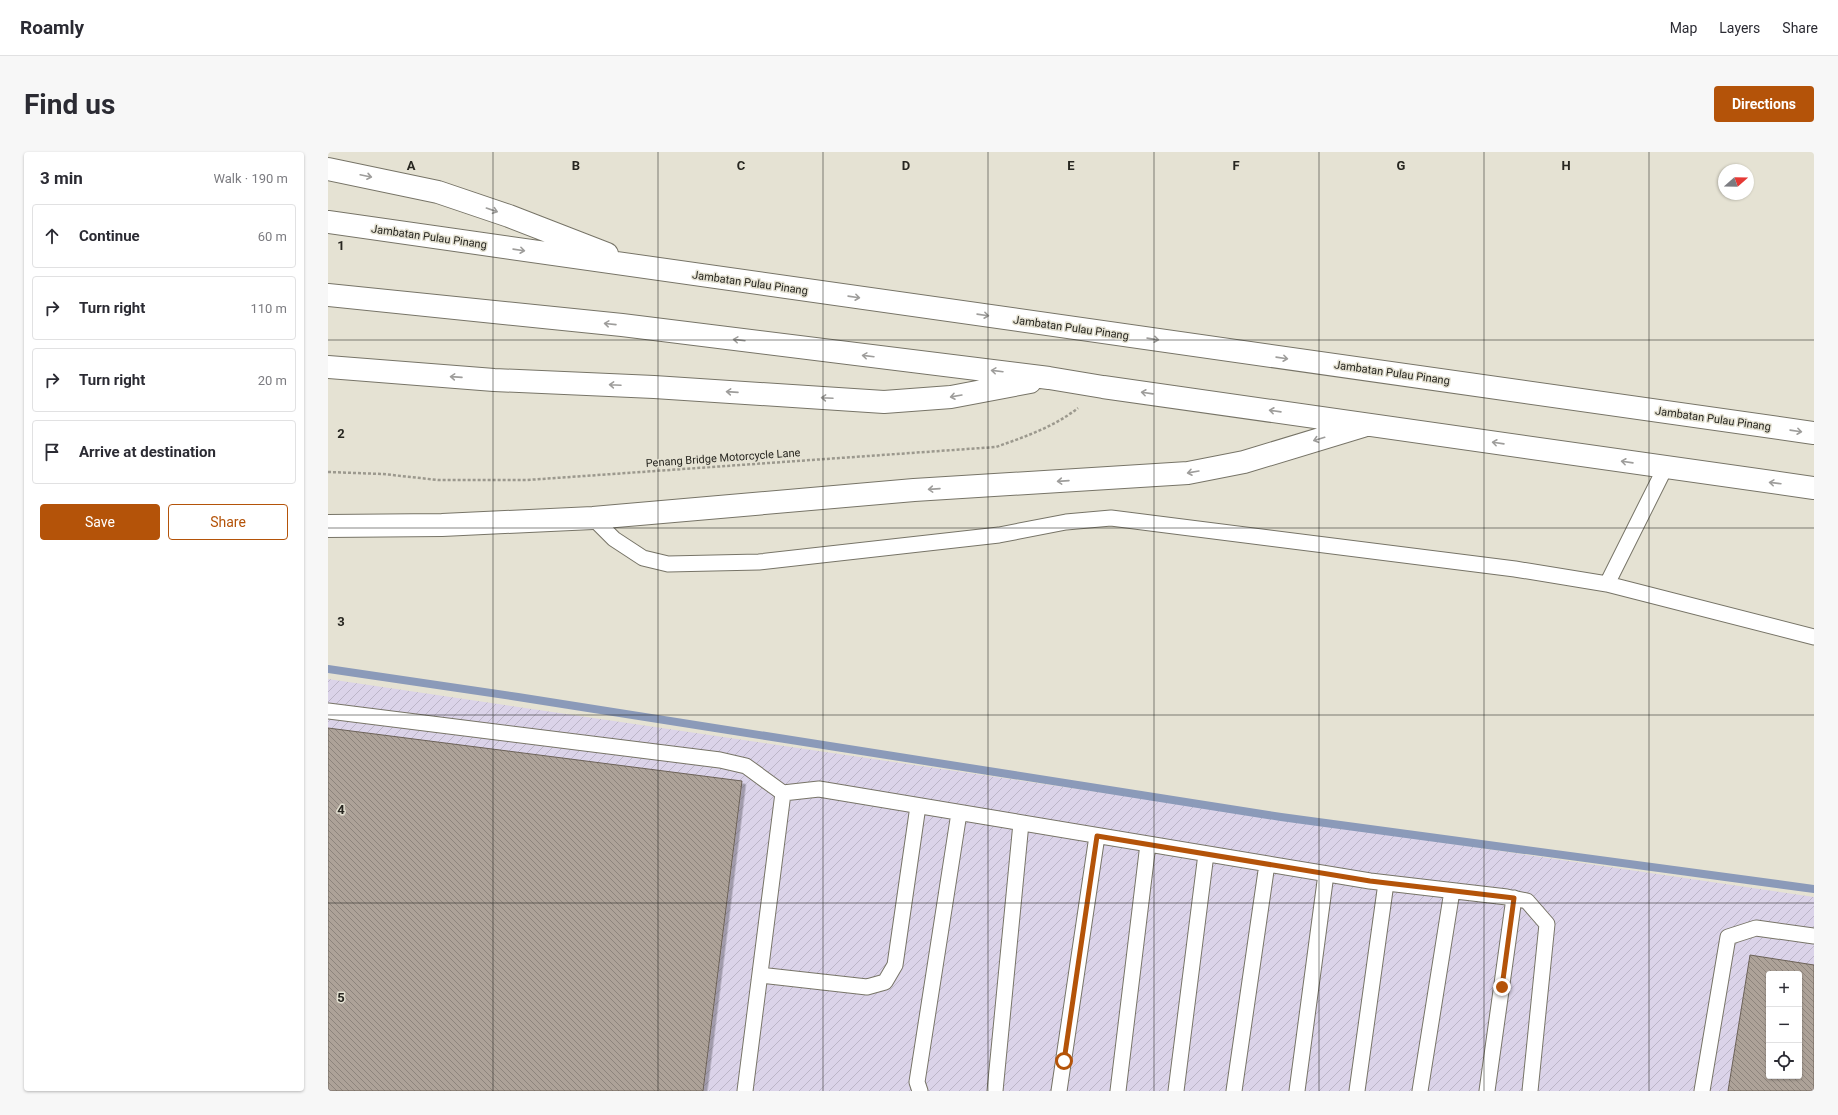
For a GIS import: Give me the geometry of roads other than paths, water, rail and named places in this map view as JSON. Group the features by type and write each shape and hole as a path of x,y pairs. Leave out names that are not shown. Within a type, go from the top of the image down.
{"highway":[{"path":"328,169 438,192 509,216 642,268"},
{"name":"Jambatan Pulau Pinang","path":"328,222 642,268 1814,433"},
{"path":"328,294 622,325 1050,378 1103,387 1814,488"},
{"path":"328,367 494,380 654,387 884,402 951,397 1050,378"},
{"path":"328,526 442,526 593,518 914,490 1188,473 1244,462 1370,424"}],"lane":[{"path":"1607,584 1666,468"},
{"path":"593,518 614,539 643,558 668,564 759,562 999,535 1066,522 1111,518 1515,569 1607,584 1814,637"},
{"path":"328,711 720,760 746,766 783,793 819,789 1326,874 1528,901 1547,924 1530,1091"},
{"path":"745,1091 783,793"},
{"path":"760,975 867,987 885,982 895,965 918,806"},
{"path":"920,1091 917,1082 959,813"},
{"path":"995,1091 1021,823"},
{"path":"1059,1091 1097,836"},
{"path":"1118,1091 1148,844"},
{"path":"1176,1091 1206,854"},
{"path":"1234,1091 1267,864"},
{"path":"1297,1091 1326,874"},
{"path":"1357,1091 1386,883"},
{"path":"1420,1091 1452,891"},
{"path":"1487,1091 1514,898"},
{"path":"1702,1091 1728,937 1756,928 1814,936"}],"waterway":[{"path":"328,669 518,697 1281,817 1814,889"}]}
